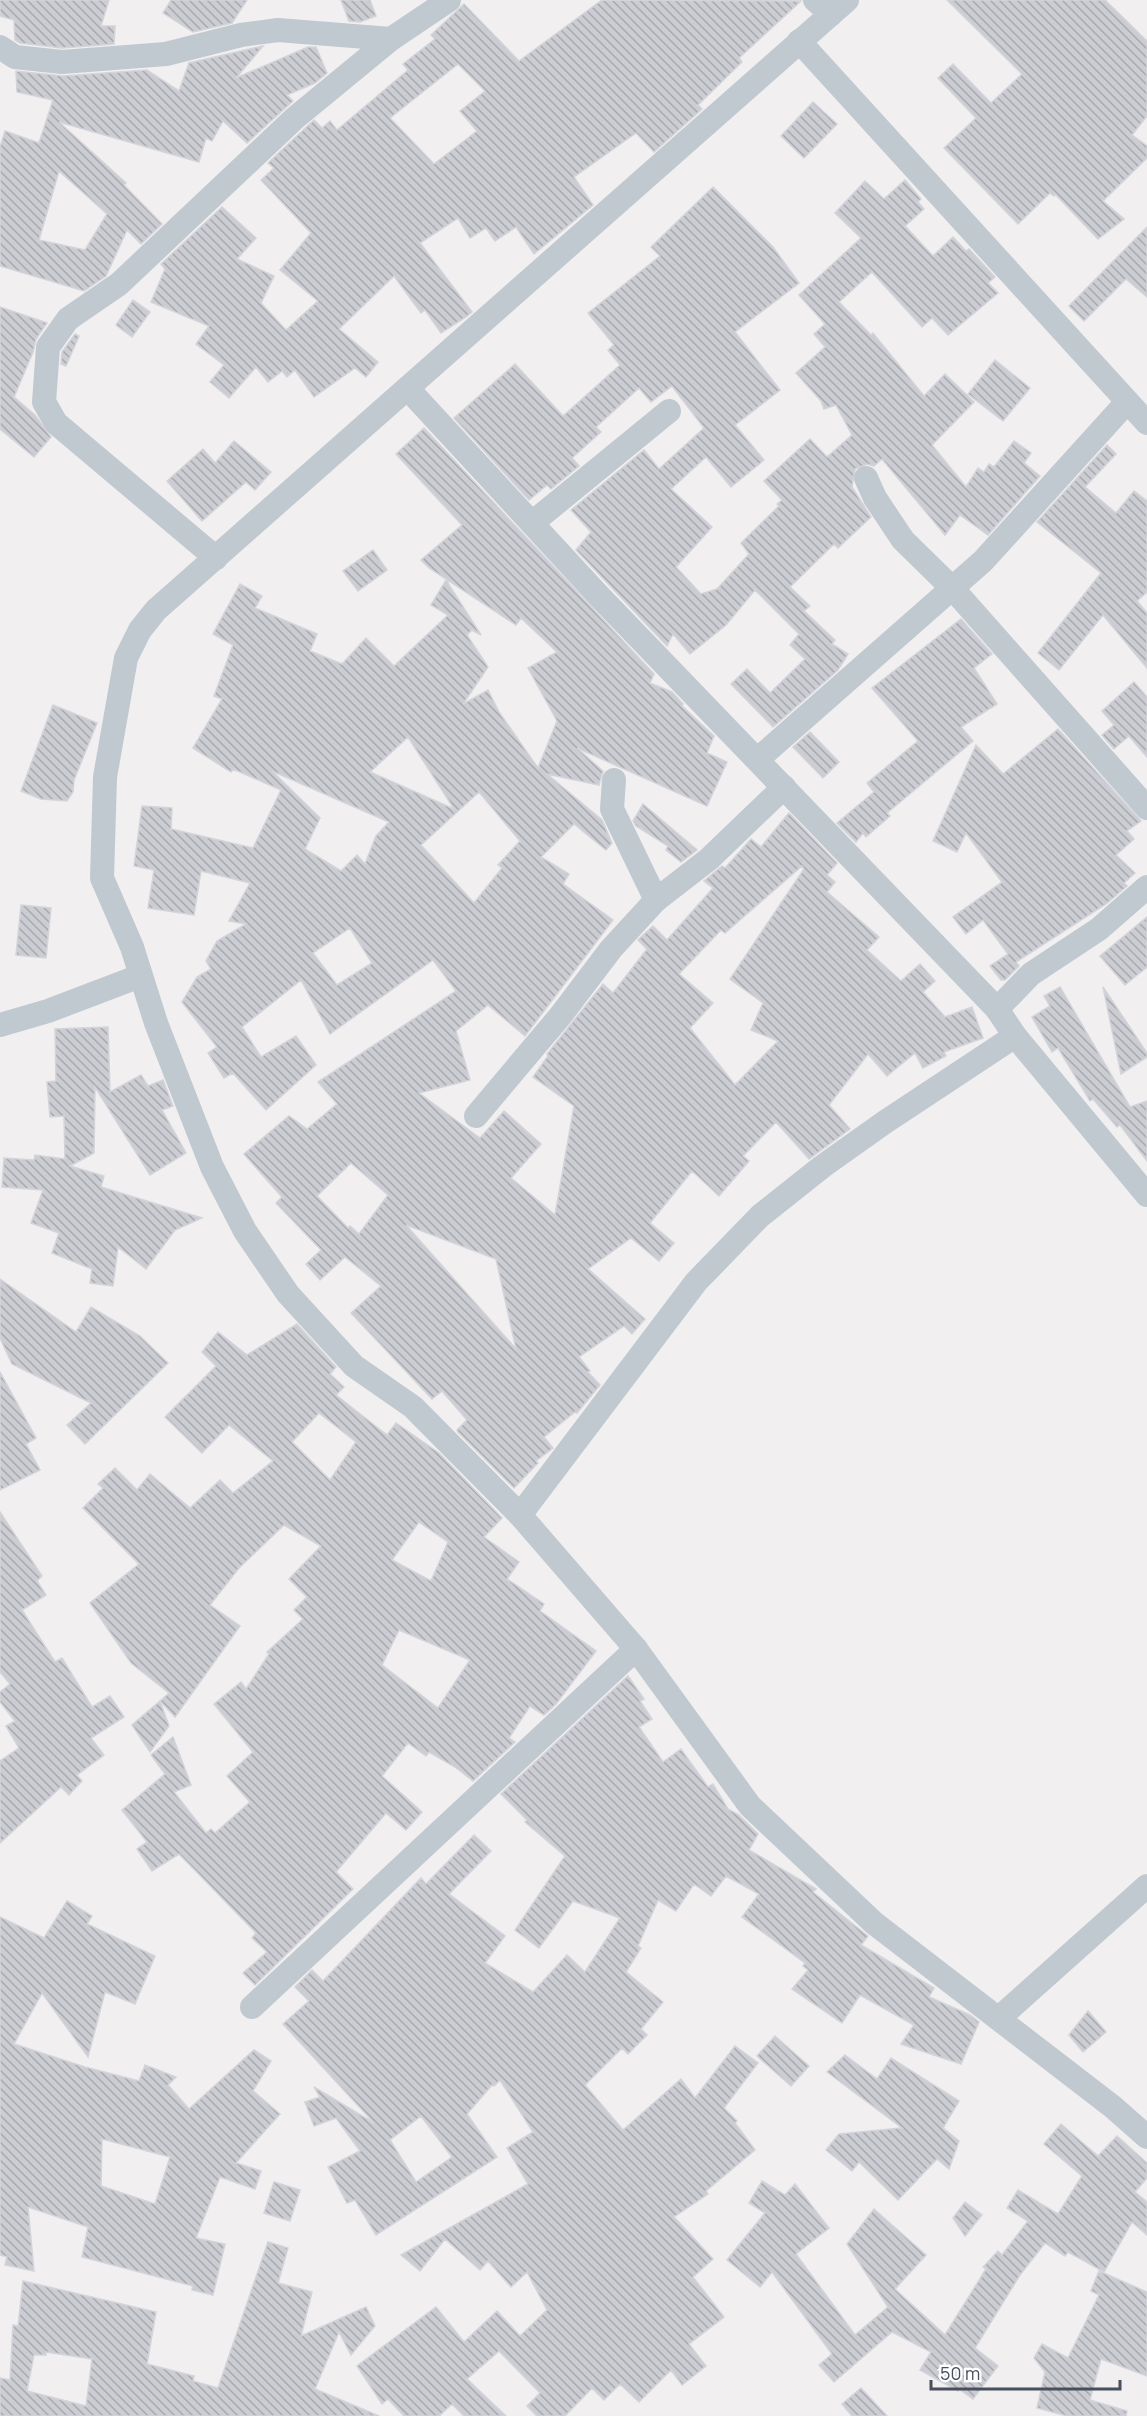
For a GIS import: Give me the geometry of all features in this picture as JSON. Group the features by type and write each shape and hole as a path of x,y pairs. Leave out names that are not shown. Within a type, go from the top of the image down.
{"street":[{"path":"216,558 56,423 44,402 48,347 68,319 119,284 295,118 391,39 449,0"},
{"path":"831,5 799,41 409,390 156,610 140,630 126,658 118,696 105,777 102,878 132,947 140,976 212,1167 245,1231 288,1294 354,1366 413,1407 520,1515 636,1648 750,1806 874,1923 999,2018 1147,2137"},
{"path":"0,47 15,57 62,62 166,54 241,35 278,30 391,39"},
{"path":"799,41 1147,423"},
{"path":"409,390 532,523 997,1009 1015,1036 1147,1195"},
{"path":"758,759 983,561 1127,402"},
{"path":"532,523 669,411"},
{"path":"866,478 875,498 903,540 952,589 1147,808"},
{"path":"614,780 612,808 656,900"},
{"path":"476,1116 561,1015 611,949 656,900 709,859 784,787"},
{"path":"997,1009 1031,974 1098,929 1147,887"},
{"path":"0,1025 48,1011 140,976"},
{"path":"520,1515 696,1282 760,1216 859,1141 965,1066 1015,1036"},
{"path":"252,2007 636,1648"},
{"path":"999,2018 1147,1886"}],"building":[{"path":"0,0 109,0 101,26 115,26 114,44 62,48 20,43 15,40 14,20 0,16"},
{"path":"171,0 247,0 232,23 193,32 163,13"},
{"path":"341,0 370,0 376,16 360,22 349,21"},
{"path":"602,0 801,1 739,58 742,62 698,105 702,109 654,152 636,133 574,177 593,205 534,254 516,227 495,241 486,228 470,238 458,218 420,243 472,312 466,317 441,333 425,310 421,313 394,276 339,329 378,362 366,377 355,368 314,397 295,370 287,377 282,371 268,382 256,367 229,398 210,382 224,365 196,344 209,326 151,302 165,269 161,264 222,207 256,238 237,259 274,276 261,303 286,330 318,301 280,270 311,233 261,180 274,168 268,163 314,120 322,128 330,121 337,130 408,70 403,64 435,39 431,35 464,4 519,61","holes":["458,64 485,91 460,111 477,131 434,164 390,118"]},
{"path":"947,0 1105,0 1147,41 1147,116 1132,135 1147,146 1147,158 1103,201 1124,219 1098,239 1055,194 1054,196 1050,193 1018,224 944,148 976,118 938,78 953,64 991,103 1022,74"},
{"path":"263,46 236,78 308,47 316,47 327,73 315,83 287,95 293,101 247,143 223,121 212,141 206,138 199,162 59,122 126,183 124,185 162,224 141,244 127,230 106,276 84,291 0,266 0,147 5,131 39,143 53,100 17,92 16,71 63,76 147,70 179,91 189,63","holes":["59,171 107,214 85,250 39,240"]},
{"path":"813,102 837,124 804,158 781,136"},
{"path":"905,180 921,199 918,202 924,209 905,226 933,256 953,237 966,251 969,249 995,277 988,283 998,293 948,335 932,318 922,327 872,272 839,302 871,335 873,333 924,396 945,374 974,402 932,445 966,487 978,468 984,472 989,464 994,467 1014,441 1031,453 1024,463 1040,476 988,535 960,515 945,535 882,459 874,466 867,464 855,469 852,487 871,517 838,548 834,544 790,587 810,606 804,611 835,640 832,644 848,654 838,670 773,727 731,684 747,669 770,693 805,659 790,645 799,634 755,590 726,625 690,654 673,634 667,646 576,550 591,532 571,510 644,450 659,469 704,428 672,386 651,402 639,388 596,427 601,432 572,458 579,466 551,489 547,485 529,500 454,418 515,364 563,416 620,365 608,350 614,345 588,313 660,256 651,247 713,187 773,247 799,283 735,332 780,390 735,425 764,460 731,487 706,457 671,489 712,527 676,567 701,594 717,589 749,554 741,543 779,506 777,504 782,500 764,481 810,439 827,457 852,435 836,405 824,409 821,401 796,373 825,347 814,334 825,324 799,295 861,238 835,213 865,181 884,199"},
{"path":"1147,227 1147,297 1126,279 1084,321 1069,306"},
{"path":"133,300 150,312 132,337 116,325"},
{"path":"0,307 47,323 36,339 33,352 14,397 35,415 51,437 34,457 0,429"},
{"path":"75,334 79,336 66,366 61,364 62,352"},
{"path":"995,360 1030,388 1003,421 968,394"},
{"path":"424,428 654,674 650,683 672,692 683,704 682,706 714,736 707,753 727,762 707,806 577,748 603,771 599,785 547,774 602,820 612,843 606,850 574,824 541,857 569,874 563,884 613,920 525,1036 488,1005 456,1031 470,1080 419,1093 480,1138 504,1111 541,1144 511,1178 555,1215 574,1106 533,1077 548,1056 547,1054 603,984 613,993 647,949 638,940 653,926 667,940 713,888 704,881 722,866 725,868 751,839 761,847 789,813 837,863 827,875 835,882 827,892 879,937 867,950 901,981 920,964 935,981 923,992 945,1017 972,1007 983,1038 944,1052 946,1056 923,1068 915,1053 887,1076 868,1054 829,1105 850,1129 809,1159 776,1122 743,1156 749,1161 719,1196 692,1171 650,1223 674,1243 659,1261 631,1238 588,1269 645,1319 632,1334 624,1326 579,1357 590,1371 588,1372 600,1385 577,1413 575,1412 544,1437 553,1448 536,1461 538,1463 514,1488 458,1432 457,1430 467,1420 442,1391 432,1399 351,1313 381,1286 345,1257 320,1280 306,1264 321,1250 276,1203 282,1197 244,1154 289,1116 307,1129 337,1104 318,1082 456,991 433,960 330,1034 301,980 242,1027 261,1057 296,1036 316,1065 266,1110 233,1073 224,1078 208,1053 217,1047 182,1002 197,977 211,969 206,961 217,941 246,924 229,921 250,883 201,871 194,915 148,908 154,870 134,866 142,806 172,808 171,829 253,848 281,790 233,769 231,772 193,748 222,699 214,696 233,645 213,634 240,584 262,596 255,608 317,634 310,651 342,664 366,638 394,666 448,615 431,605 446,580 481,635 472,630 467,635 488,667 463,704 488,690 499,712 538,768 557,721 528,668 557,652 521,618 516,625 429,568 421,560 462,525 396,454","holes":["408,737 454,809 370,772","272,771 389,822 376,836 365,864 357,855 341,871 305,849 320,818","479,792 520,841 498,865 502,868 474,903 421,845","802,866 804,869 730,979 763,1003 751,1030 778,1041 735,1085 690,1028 713,1003 679,974 721,930 725,933","350,928 372,963 337,985 313,953","351,1163 388,1195 359,1234 350,1226 348,1228 317,1196","406,1225 496,1259 516,1349"]},
{"path":"234,441 271,472 255,490 246,482 202,521 167,481 203,449 215,463"},
{"path":"1107,445 1116,454 1085,487 1116,513 1134,491 1147,501 1147,592 1137,601 1147,613 1147,668 1103,615 1059,670 1038,653 1101,573 1037,522"},
{"path":"373,550 387,570 358,591 343,571"},
{"path":"961,619 992,654 974,668 997,704 961,727 973,741 887,813 890,816 866,837 863,833 856,842 837,823 874,792 867,783 918,741 872,688"},
{"path":"1134,682 1147,697 1147,757 1129,736 1114,749 1102,735 1114,725 1102,711"},
{"path":"53,705 97,723 74,780 73,792 67,801 41,799 21,791"},
{"path":"1058,729 1141,821 1127,831 1134,839 1116,855 1135,873 1124,883 1127,886 1106,904 1016,962 1019,966 1005,980 1001,980 990,966 1008,954 983,920 966,934 953,917 1002,882 966,833 957,852 933,841 976,745 1003,774"},
{"path":"810,732 839,762 823,778 793,747"},
{"path":"643,804 697,850 681,862 666,850 668,846 636,826 633,821"},
{"path":"21,905 51,908 46,958 16,955"},
{"path":"1147,917 1147,967 1125,985 1100,956"},
{"path":"1060,987 1130,1107 1147,1101 1147,1161 1120,1125 1117,1127 1093,1099 1090,1101 1058,1048 1052,1052 1032,1017 1050,1006 1044,996"},
{"path":"1103,987 1147,1053 1147,1057 1121,1074"},
{"path":"108,1027 110,1092 141,1075 148,1086 163,1080 173,1106 162,1110 186,1153 150,1175 95,1087 94,1153 70,1166 104,1176 101,1187 202,1218 175,1230 146,1269 118,1247 113,1286 90,1283 92,1269 52,1253 59,1233 31,1223 43,1190 2,1187 4,1158 34,1160 35,1155 65,1159 64,1116 50,1117 47,1082 56,1081 55,1029"},
{"path":"0,1279 76,1332 91,1307 140,1336 168,1363 85,1444 67,1425 91,1403 12,1364 0,1338"},
{"path":"297,1324 336,1367 330,1374 344,1387 336,1395 387,1435 396,1423 439,1453 502,1518 484,1537 519,1562 507,1579 544,1604 540,1611 596,1651 556,1704 544,1715 530,1706 509,1738 515,1742 473,1781 455,1767 429,1752 426,1756 408,1743 382,1776 422,1812 406,1830 386,1813 336,1872 353,1889 255,1985 243,1973 267,1952 252,1938 256,1933 179,1854 152,1871 137,1849 147,1842 122,1810 165,1774 151,1755 173,1737 191,1785 174,1792 206,1833 211,1829 215,1833 250,1802 227,1776 253,1752 214,1704 241,1682 246,1689 269,1654 267,1652 303,1619 294,1610 307,1597 289,1579 321,1546 284,1525 239,1568 210,1605 240,1626 175,1717 160,1701 169,1693 131,1663 90,1603 139,1564 83,1508 103,1488 98,1484 115,1468 137,1490 150,1474 190,1508 220,1480 233,1493 273,1461 229,1425 202,1453 165,1417 216,1366 202,1352 218,1332 247,1355","holes":["319,1413 356,1442 330,1480 292,1442","419,1522 448,1542 431,1581 392,1560","399,1630 470,1660 438,1708 382,1665"]},
{"path":"0,1372 36,1438 26,1444 40,1470 0,1490"},
{"path":"0,1512 42,1576 37,1581 46,1595 22,1610 55,1662 62,1658 92,1707 110,1696 124,1717 91,1738 104,1755 77,1775 82,1781 69,1795 61,1787 0,1843 0,1761 19,1748 6,1726 15,1721 0,1702 0,1692 10,1684 0,1672"},
{"path":"628,1676 644,1699 640,1701 652,1719 639,1727 663,1762 681,1749 708,1787 713,1784 728,1809 739,1815 758,1834 749,1850 816,1889 813,1892 868,1936 861,1945 934,1988 929,1997 970,2015 979,2022 961,2064 901,2044 914,2025 860,1995 842,2023 792,1989 808,1970 803,1966 805,1963 742,1917 759,1894 726,1876 711,1896 694,1884 676,1911 658,1900 638,1946 641,1948 626,1972 663,2002 641,2029 647,2035 628,2054 622,2048 585,2085 623,2130 681,2079 695,2098 735,2046 758,2063 724,2108 737,2121 735,2123 755,2150 706,2191 708,2194 674,2217 713,2259 693,2277 724,2317 689,2344 706,2366 682,2385 671,2370 639,2402 620,2384 604,2400 592,2388 565,2416 537,2416 527,2406 540,2393 499,2351 467,2379 506,2416 464,2416 452,2404 439,2416 404,2416 388,2399 382,2404 357,2366 436,2307 464,2342 497,2311 520,2336 547,2310 527,2272 511,2287 488,2261 480,2270 445,2239 420,2271 401,2255 528,2184 507,2148 533,2132 500,2080 494,2086 492,2085 467,2114 497,2157 376,2235 355,2200 347,2203 328,2167 360,2151 336,2118 314,2126 305,2102 320,2097 314,2087 374,2123 283,2024 309,2001 295,1987 312,1970 323,1981 421,1878 426,1884 474,1835 491,1851 449,1894 505,1936 485,1963 533,1992 567,1955 585,1972 620,1918 573,1901 539,1948 515,1930 565,1856 525,1822 527,1820 501,1794","holes":["421,2116 452,2157 416,2182 390,2140"]},
{"path":"160,1701 169,1726 150,1752 132,1725"},
{"path":"67,1901 92,1916 87,1924 155,1956 135,2004 105,1992 88,2057 42,1993 14,2044 85,2067 139,2081 145,2065 176,2077 168,2085 189,2109 254,2050 271,2061 253,2091 280,2114 236,2163 261,2171 255,2189 220,2177 196,2238 225,2244 213,2295 192,2290 193,2286 82,2257 88,2227 28,2207 34,2271 5,2265 7,2257 0,2255 0,1917 44,1938","holes":["102,2139 170,2157 155,2204 101,2186"]},
{"path":"1088,2011 1106,2032 1083,2052 1069,2035"},
{"path":"775,2036 809,2066 791,2086 757,2056"},
{"path":"845,2055 877,2079 891,2058 959,2101 943,2128 959,2141 949,2169 937,2159 898,2200 859,2162 852,2171 826,2150 839,2134 902,2128 827,2072"},
{"path":"1061,2124 1098,2156 1117,2136 1147,2163 1147,2178 1135,2192 1147,2202 1147,2235 1132,2222 1104,2272 1068,2252 1065,2256 1045,2243 1020,2275 975,2348 998,2366 973,2399 959,2389 958,2391 920,2370 931,2352 892,2332 834,2382 819,2365 832,2354 772,2272 760,2287 727,2260 765,2213 749,2203 762,2181 785,2195 795,2184 829,2228 796,2254 855,2335 888,2307 847,2244 874,2209 926,2255 895,2289 945,2335 986,2269 983,2267 998,2251 1002,2255 1028,2221 1007,2208 1018,2190 1058,2214 1082,2176 1044,2144"},
{"path":"274,2182 300,2190 290,2221 264,2213"},
{"path":"965,2202 982,2215 965,2236 953,2218"},
{"path":"268,2242 288,2248 278,2283 312,2292 301,2336 366,2307 375,2326 351,2355 339,2332 315,2389 379,2416 0,2416 0,2378 10,2380 13,2325 18,2326 23,2281 156,2312 147,2364 194,2376 193,2381 218,2388","holes":["46,2352 92,2359 86,2406 27,2391 34,2355 46,2355"]},
{"path":"1099,2271 1147,2292 1147,2376 1101,2359 1090,2400 1127,2411 1126,2416 1067,2416 1037,2408 1045,2372 1034,2358 1042,2344 1068,2358 1099,2295 1091,2291"},
{"path":"861,2388 887,2416 852,2416 842,2404"}]}
